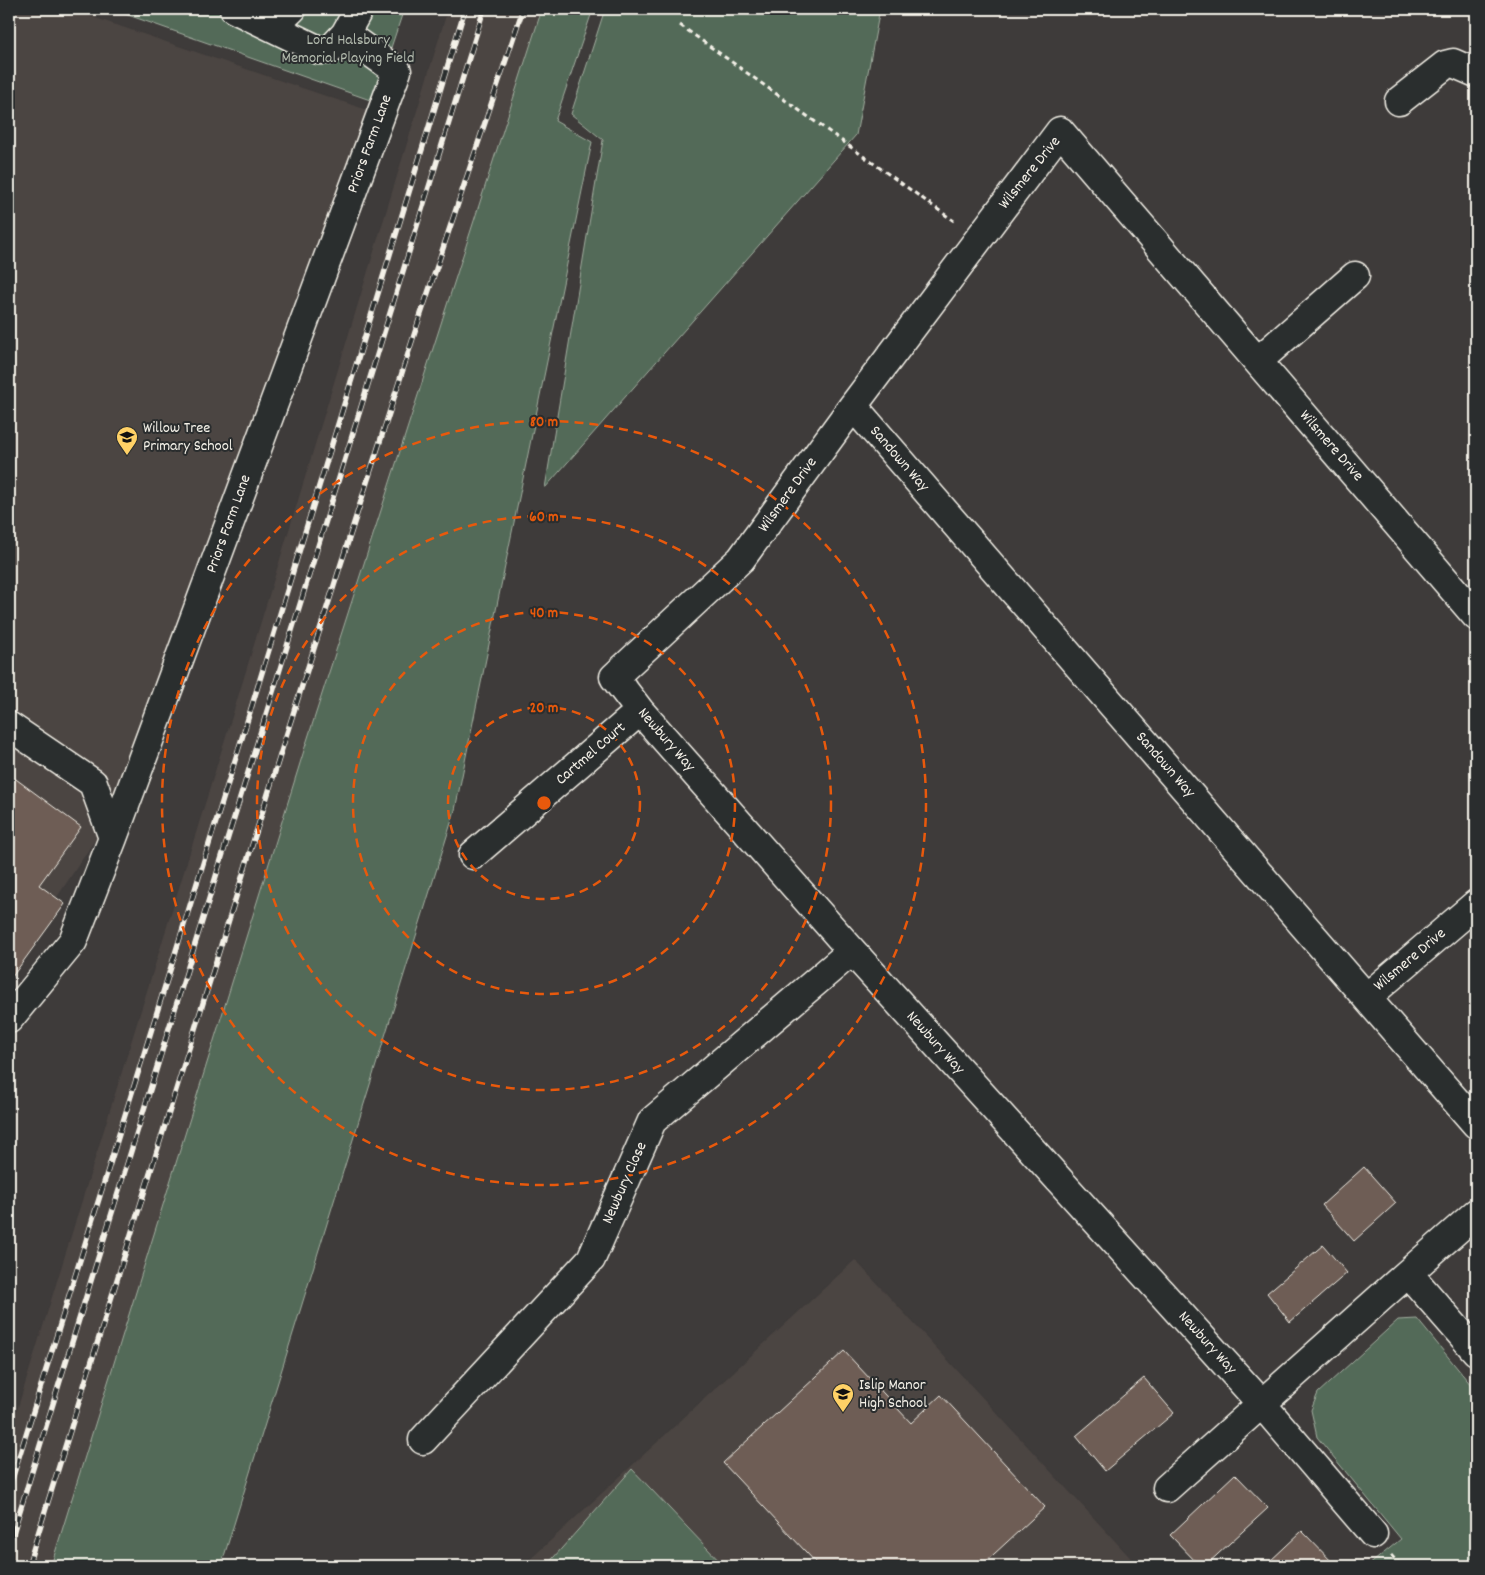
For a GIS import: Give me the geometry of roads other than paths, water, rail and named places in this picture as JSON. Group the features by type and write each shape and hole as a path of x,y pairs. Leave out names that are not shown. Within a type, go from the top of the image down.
{"street":[{"path":"234,9 320,50 330,50 345,34 359,9"},
{"path":"273,28 292,9"},
{"name":"Priors Farm Lane","path":"9,1019 73,941 113,838 397,71 345,34"},
{"path":"1399,101 1445,65 1453,63 1476,73"},
{"name":"Wilsmere Drive","path":"614,677 741,559 852,406 1060,131 1476,616"},
{"path":"1258,361 1355,276"},
{"name":"Sandown Way","path":"852,406 1476,1122"},
{"name":"Newbury Way","path":"614,677 640,711 852,951 1261,1403 1373,1534"},
{"name":"Cartmel Court","path":"473,855 640,711"},
{"path":"9,726 93,783 113,838"},
{"name":"Wilsmere Drive","path":"1367,997 1476,904"},
{"name":"Newbury Close","path":"423,1440 591,1259 652,1121 852,951"},
{"path":"1167,1488 1476,1213"},
{"path":"1408,1273 1476,1351"}],"railway":[{"path":"9,1489 246,725 465,9"},
{"path":"9,1546 484,9"},
{"path":"28,1566 286,736 415,332 523,9"}],"place":[{"name":"Willow Tree Primary School","path":"127,456"},
{"name":"Islip Manor High School","path":"843,1413"}],"park label":[{"name":"Lord Halsbury Memorial Playing Field","path":"348,49"}]}
